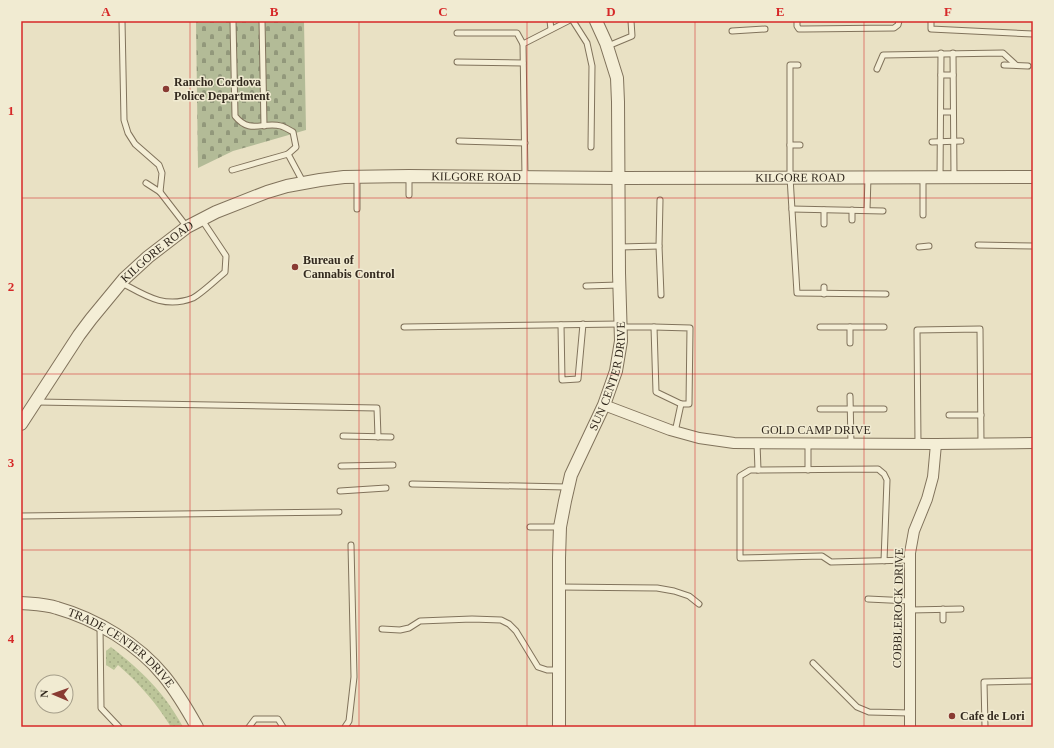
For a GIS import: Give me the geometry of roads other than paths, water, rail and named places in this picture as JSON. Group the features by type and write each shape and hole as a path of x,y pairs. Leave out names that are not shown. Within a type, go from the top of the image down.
{"street":[{"name":"SUN CENTER DRIVE","path":"559,727 558,558 560,527 571,475 604,405 616,371 621,341 619,285 618,102 616,78 607,46 596,21"},
{"name":"KILGORE ROAD","path":"21,424 79,335 121,283 148,257 187,227 239,202 267,192 320,180 357,177 1033,177"},
{"name":"GOLD CAMP DRIVE","path":"604,405 675,432 699,438 734,443 1033,443"},
{"name":"COBBLEROCK DRIVE","path":"910,727 910,560 914,531 927,499 933,477 936,444"},
{"name":"TRADE CENTER DRIVE","path":"21,603 57,607 114,633 134,647 163,674 176,691 197,727"}],"lane":[{"path":"122,21 124,120 128,134 136,144 159,165 162,173 160,192"},
{"path":"232,170 288,154 296,147 292,132 280,126 247,126 239,121 235,116 233,21"},
{"path":"262,21 264,126"},
{"path":"550,21 551,29"},
{"path":"523,44 568,21"},
{"path":"573,21 587,43 592,66 591,147"},
{"path":"607,46 632,36 631,21"},
{"path":"797,21 797,26 799,29 804,29 894,28 898,25 899,21"},
{"path":"931,21 930,29 1033,34"},
{"path":"732,31 765,29"},
{"path":"457,33 517,33 523,44 525,177"},
{"path":"940,177 941,53"},
{"path":"877,68 883,55 941,53 1003,53 1016,66"},
{"path":"953,53 954,177"},
{"path":"457,62 523,63"},
{"path":"798,65 790,65 790,177 797,294 824,294 854,291 886,294"},
{"path":"1004,65 1028,66"},
{"path":"941,75 953,75"},
{"path":"941,112 953,112"},
{"path":"459,141 524,143"},
{"path":"932,142 961,142"},
{"path":"790,145 800,145"},
{"path":"288,154 304,183"},
{"path":"409,176 409,195"},
{"path":"357,177 357,209"},
{"path":"867,210 868,177"},
{"path":"923,177 923,214"},
{"path":"146,184 160,192 187,227"},
{"path":"660,200 659,246 661,295"},
{"path":"792,209 883,211"},
{"path":"824,210 824,224"},
{"path":"852,210 852,220"},
{"path":"121,283 152,299 172,303 194,298 225,272 226,256 202,220"},
{"path":"978,245 1033,246"},
{"path":"619,247 659,246"},
{"path":"919,247 929,246"},
{"path":"586,286 619,285"},
{"path":"824,287 824,294"},
{"path":"561,325 562,380 578,379 583,324"},
{"path":"404,327 583,324 690,328 690,404 681,404 656,392 654,327"},
{"path":"820,327 884,327"},
{"path":"850,327 850,343"},
{"path":"918,444 917,330 980,330 982,444"},
{"path":"850,396 851,444"},
{"path":"36,402 377,408 378,436"},
{"path":"675,432 681,404"},
{"path":"820,409 884,409"},
{"path":"950,415 981,415"},
{"path":"342,436 392,437"},
{"path":"757,443 758,470"},
{"path":"808,443 808,470"},
{"path":"341,466 393,464"},
{"path":"884,561 887,480 884,474 878,469 750,470 740,476 740,558 822,556 831,562 884,561 910,560"},
{"path":"412,484 568,487"},
{"path":"340,491 386,488"},
{"path":"21,516 339,512"},
{"path":"530,527 560,527"},
{"path":"345,727 349,722 354,677 351,545"},
{"path":"559,588 657,588 674,591 689,596 699,604"},
{"path":"868,599 943,610 961,609"},
{"path":"943,610 943,620"},
{"path":"382,629 400,630 409,628 420,621 472,619 500,620 509,624 516,631 538,667 547,670 559,670"},
{"path":"100,626 101,708 119,727"},
{"path":"813,664 857,707 869,712 910,713"},
{"path":"985,727 984,682 1033,681"},
{"path":"249,727 255,719 278,719 283,727"}],"place":[{"name":"Rancho Cordova Police Department","path":"166,89"},
{"name":"Bureau of Cannabis Control","path":"295,267"},
{"name":"Cafe de Lori","path":"952,716"}]}
